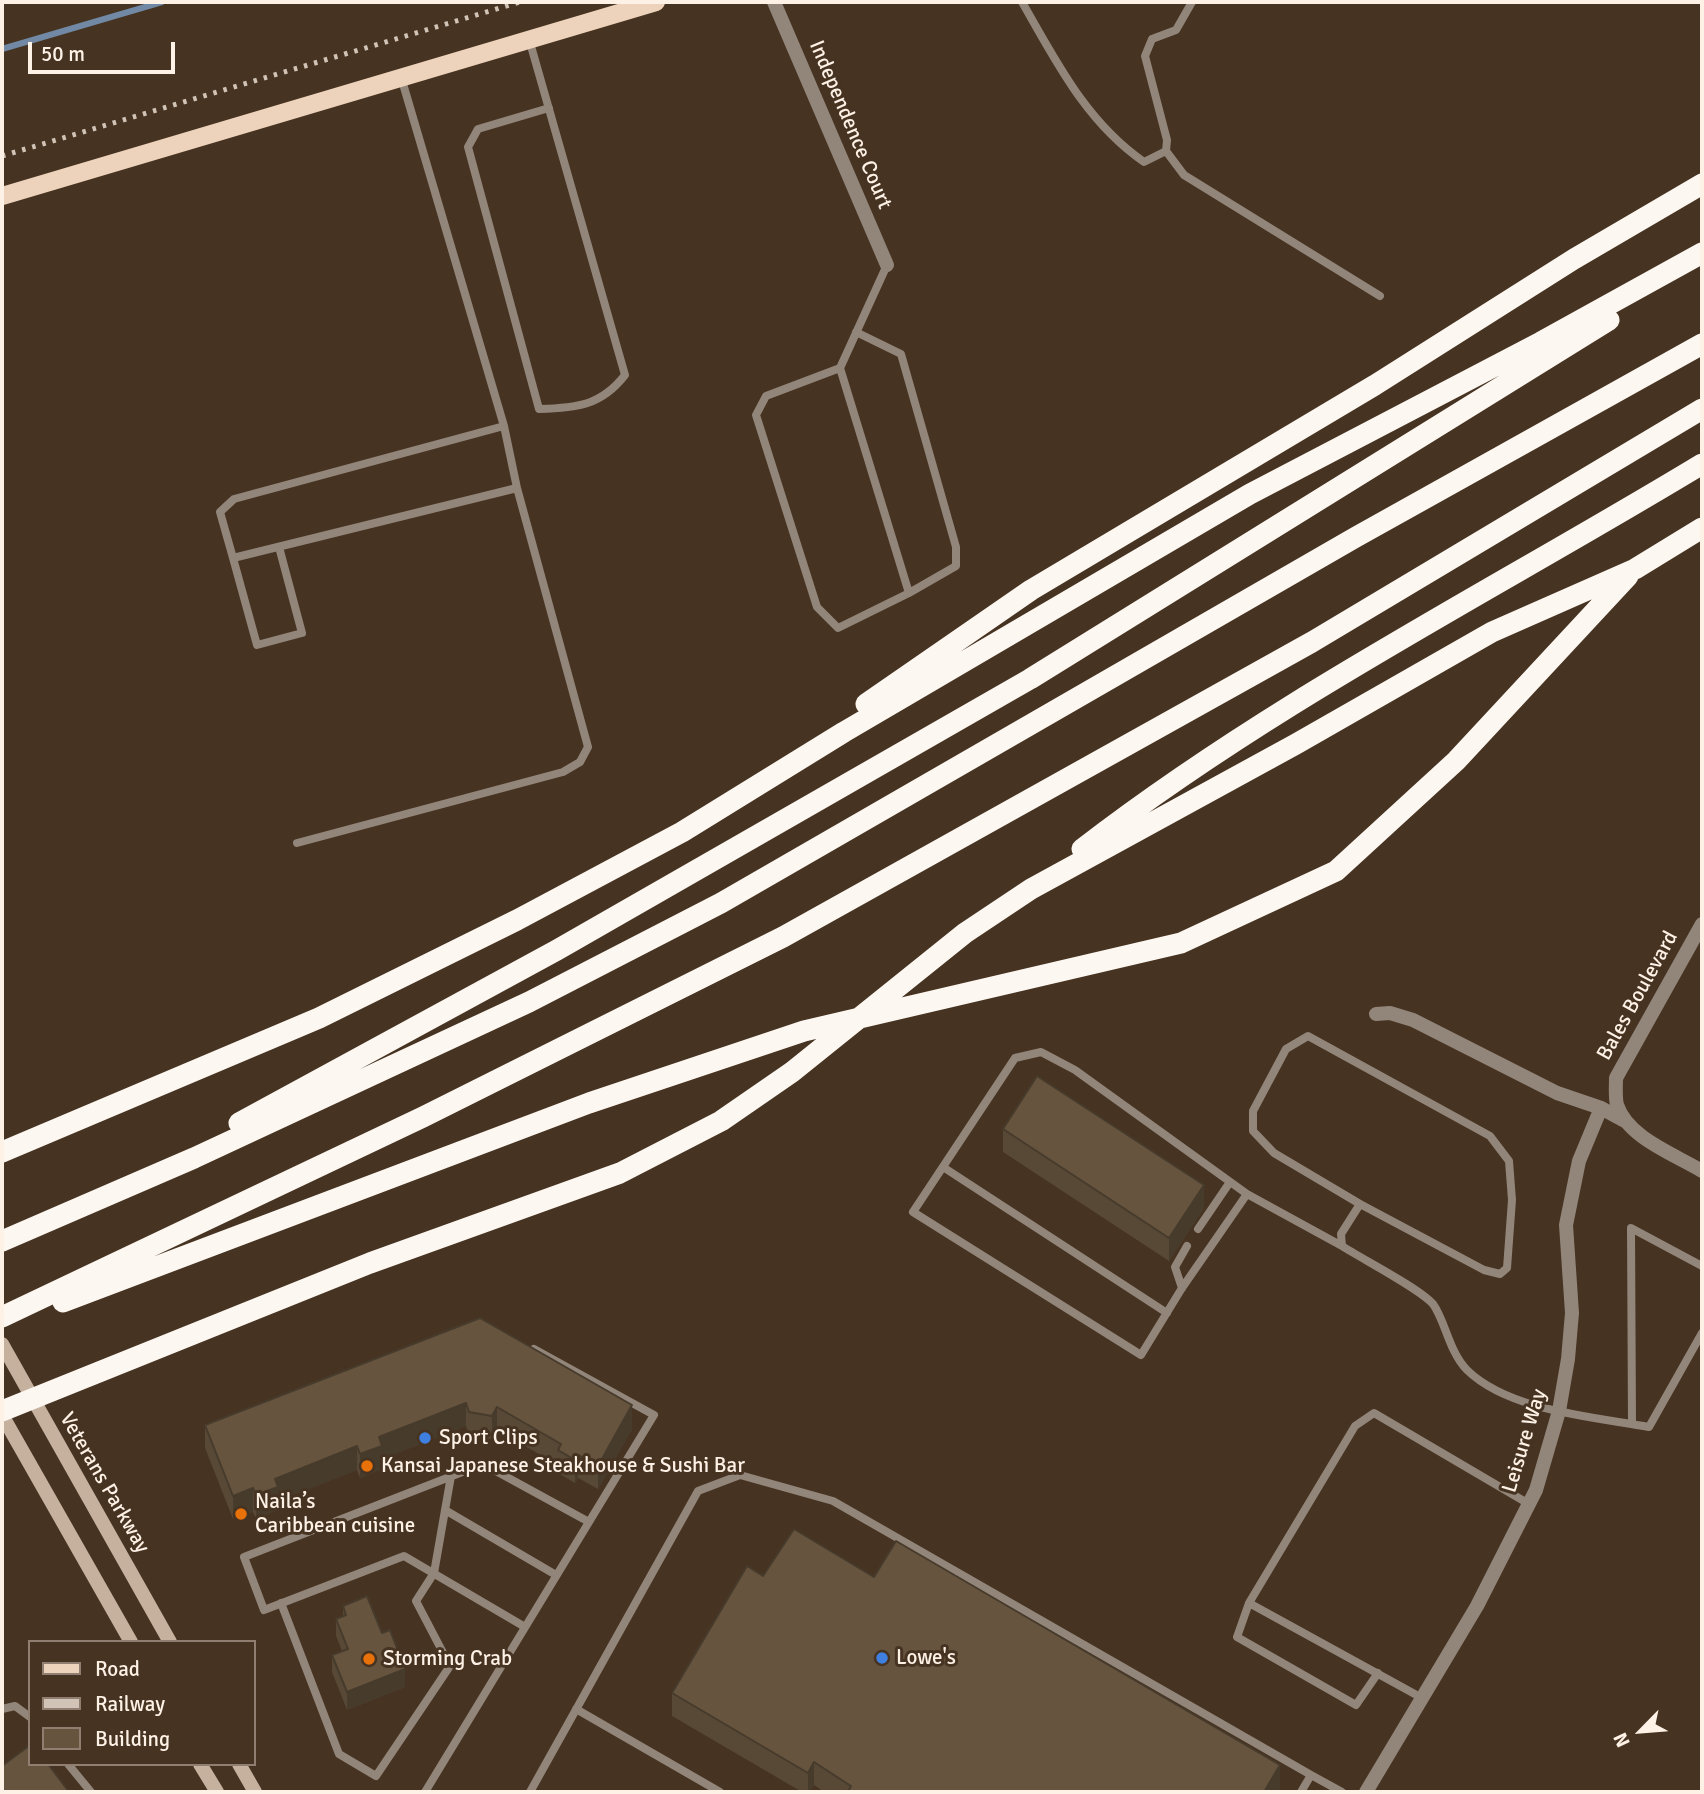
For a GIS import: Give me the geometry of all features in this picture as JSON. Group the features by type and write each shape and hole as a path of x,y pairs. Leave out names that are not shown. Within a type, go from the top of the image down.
{"highway":[{"path":"682,832 1031,590 1375,385 1574,258 1702,184"},
{"path":"2,1152 319,1018 517,920 682,832 844,732 1250,494 1541,342 1702,253"},
{"path":"97,1200 557,950 1030,679 1702,261"},
{"path":"2,1241 194,1158 529,1002 721,903 1356,537 1702,344"},
{"path":"2,1317 423,1117 783,937 1312,642 1702,409"},
{"path":"2,1413 28,1392 370,1263 621,1173 721,1121 792,1072 965,933 1031,889 1151,795 1301,699 1702,464"},
{"path":"1031,889 1296,744 1492,632 1635,569 1702,528"},
{"path":"2,1325 589,1103 804,1031 1181,943 1336,871 1456,761 1635,569"}],"main road":[{"path":"2,196 656,2"},
{"name":"Veterans Parkway","path":"2,1344 169,1640"},
{"path":"2,1413 130,1640"},
{"path":"201,1766 217,1792"},
{"path":"240,1766 255,1792"}],"street":[{"name":"Independence Court","path":"774,2 887,265"},
{"name":"Bales Boulevard","path":"1625,1121 1616,1103 1616,1078 1702,924"},
{"path":"1376,1014 1390,1013 1413,1020 1558,1093 1601,1108 1702,1171"},
{"name":"Leisure Way","path":"1366,1792 1477,1606 1536,1490 1559,1411 1572,1313 1566,1224 1579,1161 1601,1108"}],"lane":[{"path":"1022,2 1092,116 1122,147 1144,162 1166,151"},
{"path":"1192,2 1176,30 1152,39 1145,56 1167,141 1166,151 1184,176 1380,296"},
{"path":"529,39 549,108 625,375 611,393 573,408 539,409 468,147 478,129 549,108"},
{"path":"296,843 563,772 580,762 588,747 517,488 504,426 401,77"},
{"path":"887,265 840,368 909,593"},
{"path":"840,368 766,396 756,415 817,607 838,628 956,566 956,547 901,354 856,332"},
{"path":"279,547 302,633 257,645 220,512 234,499 504,426"},
{"path":"233,558 517,488"},
{"path":"1308,1036 1490,1136 1509,1161 1512,1200 1507,1268 1500,1274 1484,1270 1360,1204 1274,1153 1253,1131 1253,1111 1286,1049 1308,1036"},
{"path":"1247,1194 1182,1288 1141,1355 914,1212 1015,1059 1041,1052 1075,1070 1247,1194 1342,1246 1433,1304 1446,1338 1467,1370 1504,1395 1559,1411 1649,1427 1702,1333"},
{"path":"943,1167 1167,1313"},
{"path":"1198,1229 1230,1182"},
{"path":"1342,1246 1341,1234 1360,1204"},
{"path":"1632,1424 1631,1228 1702,1266"},
{"path":"1182,1288 1175,1267 1187,1246"},
{"path":"425,1792 654,1415 527,1345"},
{"path":"1378,1673 1356,1705 1237,1637 1249,1603 1355,1426 1374,1413 1529,1504"},
{"path":"525,1627 404,1556 264,1610 244,1557 483,1464 589,1522"},
{"path":"530,1792 698,1491 740,1475 833,1501 1342,1792"},
{"path":"281,1603 340,1754 376,1776 450,1666 416,1601 434,1573 452,1476"},
{"path":"445,1510 556,1575"},
{"path":"1249,1603 1422,1698"},
{"path":"2,1709 15,1706 28,1716"},
{"path":"576,1709 720,1792"},
{"path":"70,1766 91,1792"},
{"path":"1301,1792 1311,1775"}],"building":[{"path":"1037,1076 1204,1185 1169,1238 1003,1129"},
{"path":"480,1318 632,1405 598,1466 578,1455 575,1460 558,1450 561,1444 497,1407 492,1416 469,1412 466,1403 379,1437 382,1446 360,1454 357,1446 275,1479 278,1487 256,1495 253,1488 233,1496 205,1425"},
{"name":"Lowe's","path":"794,1529 874,1577 896,1541 1280,1765 1264,1792 848,1792 851,1786 814,1762 808,1773 672,1693 747,1566 763,1576"},
{"name":"Storming Crab","path":"367,1596 382,1633 390,1630 405,1669 347,1692 332,1655 348,1649 336,1619 346,1615 343,1606"},
{"path":"28,1746 28,1766 50,1766 69,1792 2,1792 2,1766"}],"waterway":[{"path":"2,49 162,2"}],"railway":[{"path":"2,156 520,2"}],"place":[{"name":"Sport Clips","path":"425,1438"},
{"name":"Kansai Japanese Steakhouse & Sushi Bar","path":"367,1466"},
{"name":"Naila’s Caribbean cuisine","path":"241,1514"},
{"name":"Lowe's","path":"882,1658"},
{"name":"Storming Crab","path":"369,1659"}]}
